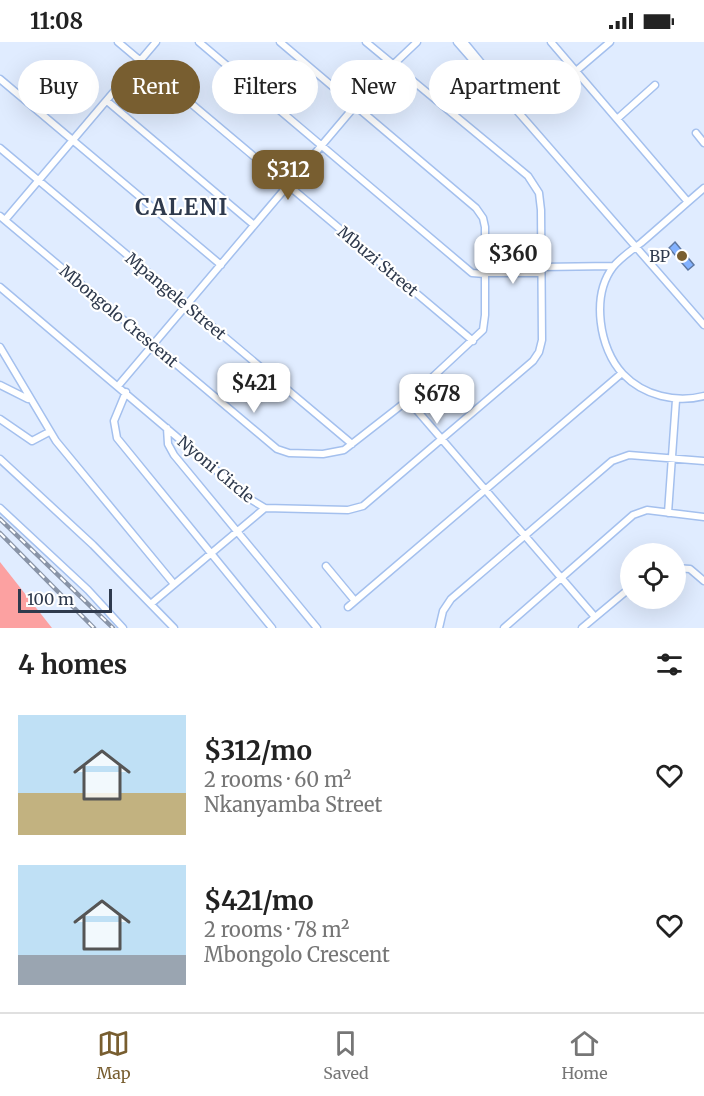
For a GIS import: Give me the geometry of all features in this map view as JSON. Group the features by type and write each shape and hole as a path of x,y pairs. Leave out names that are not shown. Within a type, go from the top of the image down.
{"street":[{"name":"Mbuzi Street","path":"118,42 139,60"},
{"path":"141,60 156,42"},
{"path":"199,42 477,275 485,288"},
{"name":"Mbongolo Crescent","path":"280,42 330,85"},
{"name":"Nyoni Circle","path":"366,42 387,60"},
{"path":"397,60 417,42"},
{"path":"458,42 474,60"},
{"path":"464,42 478,60"},
{"path":"551,42 566,60"},
{"path":"581,68 610,42"},
{"path":"581,78 688,202"},
{"path":"0,79 221,265"},
{"name":"Nyoni Circle","path":"0,287 250,499 265,508 359,508 372,500 440,438 537,356 542,340 541,202 531,180 417,85"},
{"path":"617,119 656,85"},
{"path":"3,218 39,181 111,94"},
{"path":"106,100 255,225"},
{"name":"Mbuzi Street","path":"200,111 473,341"},
{"path":"118,386 348,114"},
{"name":"Mbongolo Crescent","path":"3,218 280,451 331,454 352,444 408,400 473,341 484,326 485,227 481,214 364,114"},
{"path":"522,114 704,325"},
{"path":"696,133 704,143"},
{"name":"Mpangele Street","path":"0,148 352,444"},
{"path":"704,188 613,266 602,292 600,319 605,342 622,374 645,389 676,400 704,396"},
{"path":"477,275 613,266"},
{"path":"0,347 49,432 174,584"},
{"path":"348,607 622,374"},
{"path":"0,386 29,399"},
{"path":"126,392 114,421 115,436 273,628"},
{"path":"408,400 595,617"},
{"path":"668,513 676,400"},
{"path":"0,419 32,441 49,432"},
{"path":"167,428 168,444 174,455 316,628"},
{"path":"439,628 443,610 451,599 618,457 629,455 704,461"},
{"path":"0,459 152,603 174,628"},
{"path":"0,508 88,590 123,628"},
{"path":"152,603 265,508"},
{"path":"504,628 633,515 647,510 704,517"},
{"path":"326,566 355,601"},
{"path":"686,570 694,571 704,581"},
{"path":"582,628 620,596"}],"shaded area":[{"path":"0,562 52,628 0,628"}],"building":[{"path":"675,242 694,265 688,270 669,248"}],"railway":[{"path":"0,519 113,628"},
{"path":"0,533 94,628"}],"place":[{"name":"BP","path":"682,256"}],"district":[{"name":"CALENI","path":"182,207"}]}
